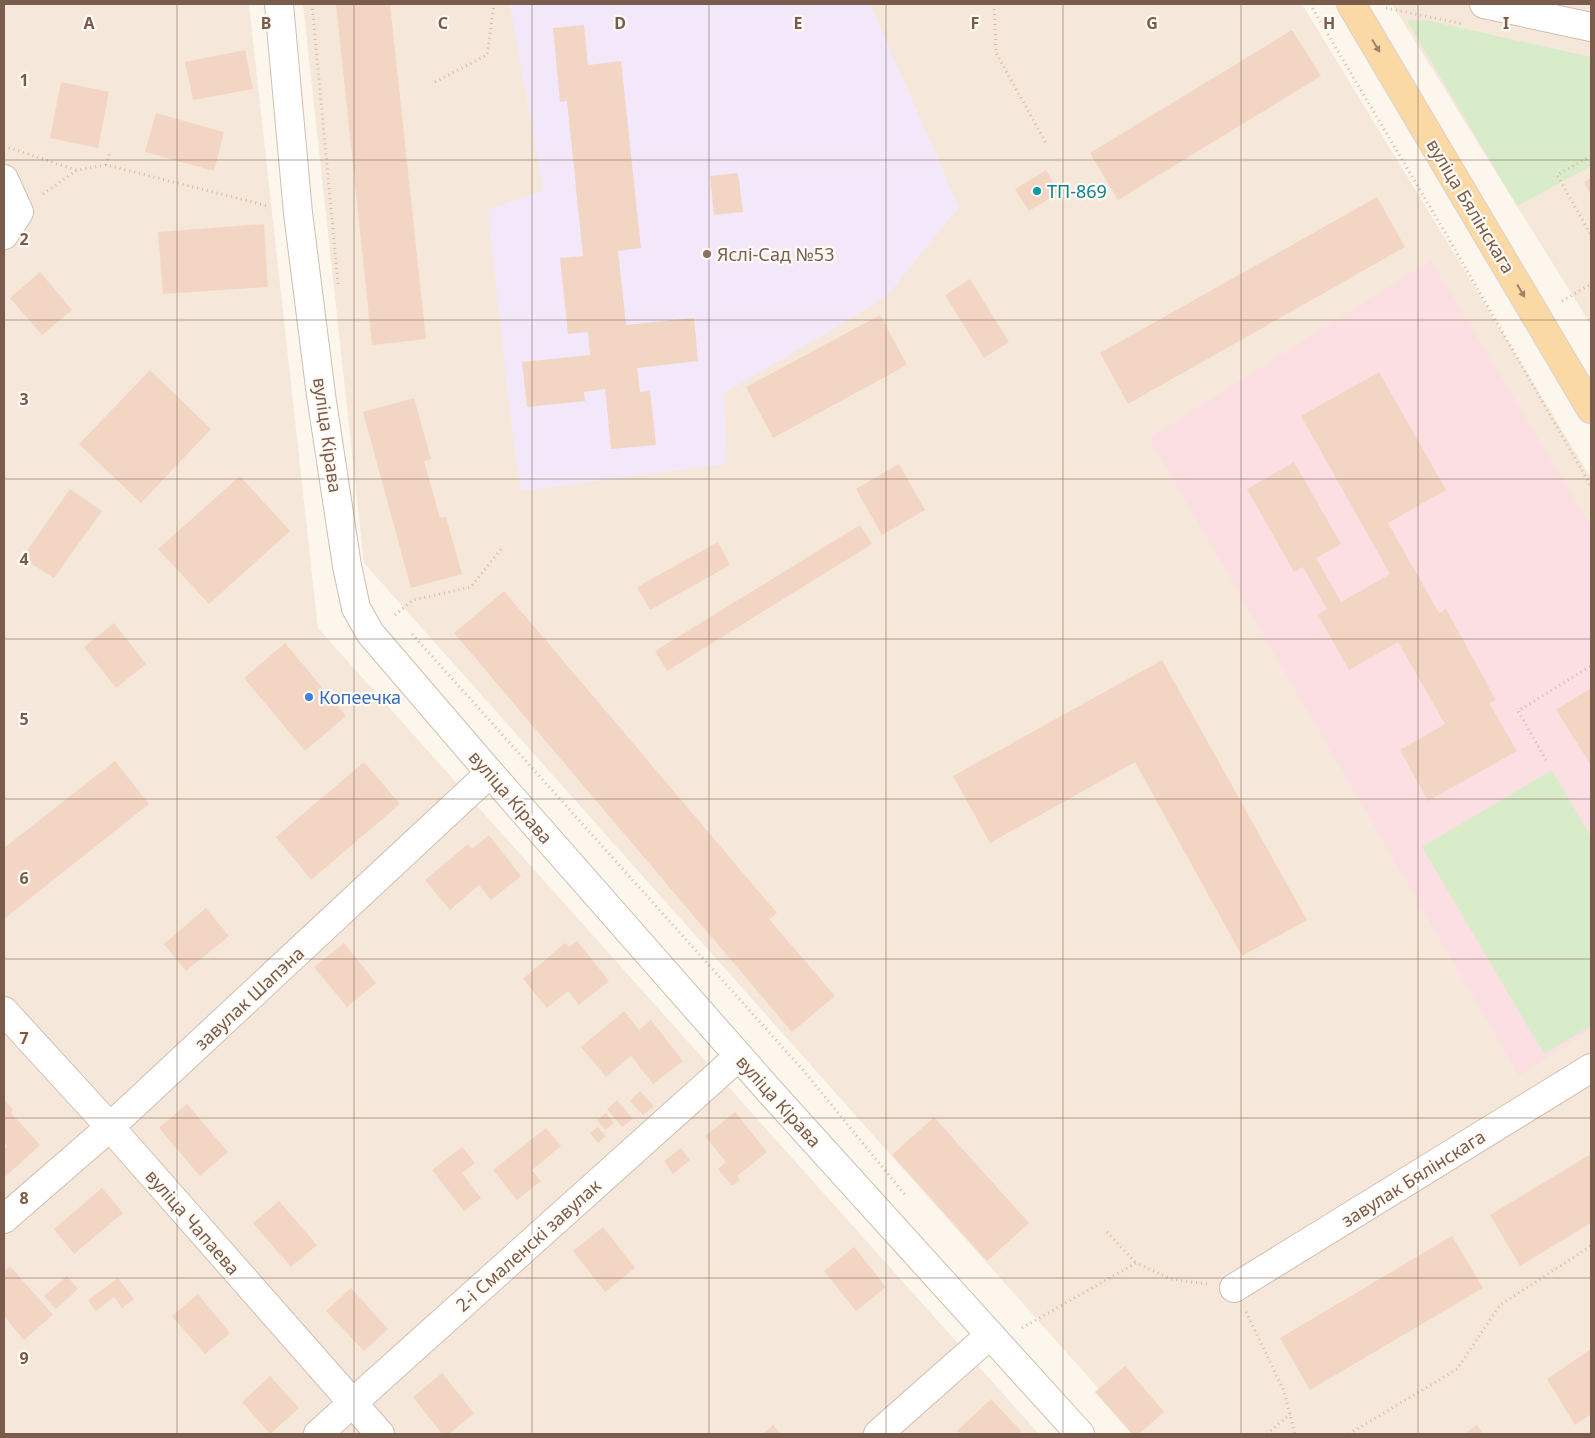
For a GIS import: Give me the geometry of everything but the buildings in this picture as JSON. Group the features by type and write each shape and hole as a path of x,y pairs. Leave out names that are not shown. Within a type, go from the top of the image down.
{"main road":[{"name":"вуліца Бялінскага","path":"1351,4 1591,409"}],"street":[{"name":"вуліца Кірава","path":"279,4 298,213 323,404 347,566 356,608 370,633 490,773 739,1056 1080,1434"},
{"path":"1484,4 1591,27"},
{"path":"4,179 19,212 4,235"},
{"name":"завулак Шапэна","path":"4,1219 110,1127 490,773"},
{"name":"вуліца Чапаева","path":"4,1011 110,1127 380,1434"},
{"name":"2-і Смаленскі завулак","path":"318,1434 739,1056"},
{"name":"завулак Бялінскага","path":"1234,1288 1591,1068"},
{"path":"878,1434 990,1335"}],"path":[{"path":"312,4 339,289"},
{"path":"435,82 487,55 494,4"},
{"path":"994,4 996,52 1047,145"},
{"path":"1310,4 1446,234 1591,486"},
{"path":"4,146 77,170"},
{"path":"106,165 110,152"},
{"path":"1591,156 1557,175 1591,235"},
{"path":"19,212 77,170 106,165 298,213"},
{"path":"1562,301 1591,284"},
{"path":"389,608 395,615 413,600 471,587 501,549"},
{"path":"408,630 803,1070 910,1200"},
{"path":"1546,760 1518,711 1591,666"},
{"path":"1107,1232 1136,1263 1171,1279 1234,1288 1284,1391 1295,1434"},
{"path":"1349,1434 1457,1369 1500,1305 1591,1246"},
{"path":"990,1335 1017,1331 1136,1263"},
{"path":"1267,1434 1290,1414"}],"shaded area":[{"path":"4,4 249,4 318,628 1039,1434 4,1434"},
{"path":"303,4 1302,4 1591,478 1591,1434 1139,1434 364,563"},
{"name":"Яслі-Сад №53","path":"510,4 870,4 959,207 886,297 723,394 727,464 521,491 511,421 488,210 543,190"},
{"path":"1392,4 1591,4 1591,325 1517,206"},
{"path":"1431,260 1591,526 1591,1030 1519,1076 1149,438"}],"green space":[{"path":"1407,21 1430,21 1591,57 1591,166 1517,206"},
{"path":"1552,770 1591,837 1591,1026 1544,1054 1422,847"}],"place":[{"name":"ТП-869","path":"1037,191"},
{"name":"Яслі-Сад №53","path":"707,254"},
{"name":"Копеечка","path":"309,697"}]}
